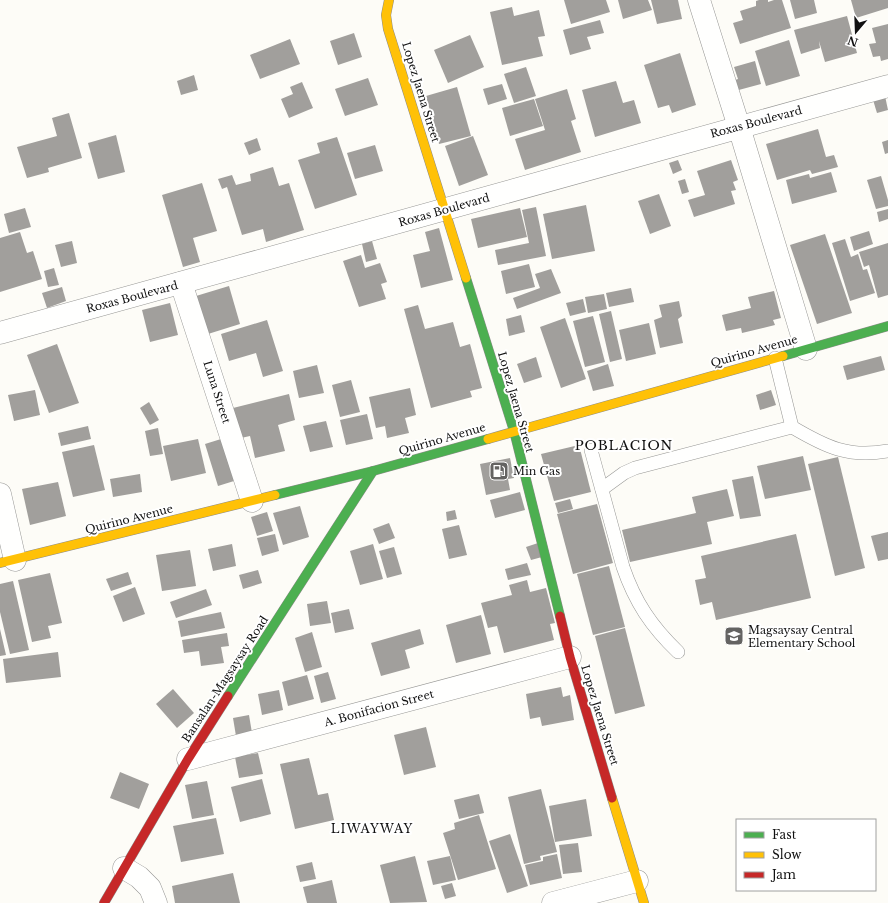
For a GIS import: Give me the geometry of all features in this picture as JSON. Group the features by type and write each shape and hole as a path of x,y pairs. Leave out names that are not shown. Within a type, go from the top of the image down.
{"street":[{"path":"699,0 806,349"},
{"name":"Lopez Jaena Street","path":"389,1 386,15 388,29 514,431 570,657 644,903"},
{"name":"Roxas Boulevard","path":"0,333 888,86"},
{"name":"Luna Street","path":"181,283 252,501"},
{"name":"Quirino Avenue","path":"7,562 373,471 888,326"},
{"name":"Bansalan-Magsaysay Road","path":"104,903 188,759 373,471"},
{"path":"0,494 7,562"},
{"name":"A. Bonifacion Street","path":"188,759 570,657"},
{"path":"124,868 139,877 150,888 156,903"},
{"path":"554,903 637,881"}],"lane":[{"path":"775,358 792,427 808,437 840,451 856,454 872,454 888,451"},
{"path":"602,489 624,473 635,468 792,427"},
{"path":"591,450 622,567 634,595 654,627 678,652"}],"building":[{"path":"564,0 606,0 610,12 571,24"},
{"path":"618,0 648,0 652,10 623,19"},
{"path":"651,0 678,0 682,19 657,24"},
{"path":"768,0 768,2 782,0 791,28 740,44 733,23 743,20 740,11 756,6 756,1"},
{"path":"790,0 814,0 817,13 795,19"},
{"path":"851,0 888,0 888,8 856,18"},
{"path":"512,7 514,16 539,10 545,36 538,37 543,56 502,65 490,12"},
{"path":"847,16 857,53 825,62 819,41 820,48 801,54 794,30"},
{"path":"600,20 604,33 587,37 591,49 570,55 563,30"},
{"path":"888,24 888,59 881,61 880,56 873,57 869,44 876,43 872,28"},
{"path":"354,33 362,57 338,65 330,41"},
{"path":"470,35 484,67 448,83 434,50"},
{"path":"290,39 300,64 260,79 250,55"},
{"path":"789,40 800,76 766,86 755,51"},
{"path":"680,53 696,105 672,113 669,105 658,108 644,65"},
{"path":"755,61 761,84 735,91 732,81 738,79 734,67"},
{"path":"526,67 536,96 514,103 504,74"},
{"path":"194,75 198,90 181,95 177,81"},
{"path":"368,78 378,105 345,116 335,89"},
{"path":"616,81 623,103 634,100 641,123 595,137 582,90"},
{"path":"302,82 313,108 289,118 281,99 293,94 290,87"},
{"path":"502,84 507,99 488,105 483,89"},
{"path":"457,87 471,136 439,144 426,96"},
{"path":"567,89 576,119 571,121 581,152 525,170 515,139 545,130 535,99"},
{"path":"885,96 888,110 877,113 873,100"},
{"path":"534,99 543,126 510,136 502,108"},
{"path":"69,113 82,158 48,168 49,172 27,178 17,147 57,136 52,118"},
{"path":"818,129 826,157 834,155 838,167 812,174 810,170 777,180 766,144"},
{"path":"116,135 125,172 98,179 88,143"},
{"path":"473,136 488,175 459,186 445,146"},
{"path":"337,137 357,195 315,209 298,160 320,153 317,143"},
{"path":"257,138 261,150 249,155 244,143"},
{"path":"888,140 888,153 885,154 882,142"},
{"path":"375,145 383,171 355,179 347,153"},
{"path":"678,160 682,170 673,174 669,163"},
{"path":"731,160 738,180 733,182 736,190 731,191 735,204 694,217 688,200 705,195 697,171"},
{"path":"273,167 279,186 289,183 304,230 266,242 263,229 242,235 227,187 222,189 218,179 232,175 236,185 251,181 250,174"},
{"path":"831,172 837,192 792,204 786,180 809,174 810,178"},
{"path":"881,176 888,200 888,206 876,209 867,180"},
{"path":"685,179 689,192 682,194 678,181"},
{"path":"202,183 217,231 193,238 200,262 183,267 162,195"},
{"path":"659,194 671,226 650,234 638,201"},
{"path":"586,205 595,251 552,259 543,214"},
{"path":"536,207 546,256 498,265 495,250 529,243 522,210"},
{"path":"25,208 31,227 9,233 4,214"},
{"path":"520,208 527,237 478,248 471,219"},
{"path":"888,209 888,219 879,222 877,212"},
{"path":"439,228 453,280 421,288 413,255 430,251 425,232"},
{"path":"869,231 873,244 854,251 850,237"},
{"path":"20,232 27,253 33,251 42,279 0,292 0,238"},
{"path":"825,234 852,313 817,324 790,245"},
{"path":"845,239 851,257 858,254 863,270 867,269 875,293 850,301 832,243"},
{"path":"72,241 77,263 61,267 55,245"},
{"path":"372,241 377,259 366,262 362,244"},
{"path":"888,243 888,295 878,298 869,265 864,267 859,252"},
{"path":"361,255 365,268 380,263 387,282 381,284 386,299 359,307 343,261"},
{"path":"529,264 535,287 506,294 501,271"},
{"path":"54,268 59,285 48,287 44,271"},
{"path":"551,269 561,293 517,309 513,298 540,288 535,274"},
{"path":"229,286 240,324 208,334 196,296"},
{"path":"62,287 66,301 47,308 42,293"},
{"path":"631,288 634,302 609,307 606,293"},
{"path":"774,291 781,318 773,320 775,325 742,333 741,328 726,331 722,315 751,308 748,297"},
{"path":"604,294 607,309 588,313 585,297"},
{"path":"583,299 586,312 570,316 566,303"},
{"path":"679,301 682,316 678,319 683,343 660,348 654,320 662,317 659,305"},
{"path":"170,303 178,335 150,342 142,310"},
{"path":"418,305 425,329 453,322 460,347 470,344 482,388 470,391 472,397 431,408 404,309"},
{"path":"611,311 622,359 610,362 599,314"},
{"path":"521,315 525,332 509,336 506,319"},
{"path":"593,316 605,362 585,367 573,321"},
{"path":"565,318 586,379 561,388 540,327"},
{"path":"267,320 283,371 263,377 256,353 229,361 221,334"},
{"path":"649,323 656,354 626,361 619,330"},
{"path":"57,344 79,403 49,413 27,355"},
{"path":"881,356 885,370 847,380 843,366"},
{"path":"536,357 542,377 524,383 517,364"},
{"path":"608,364 614,386 593,391 587,371"},
{"path":"317,365 324,393 299,398 293,371"},
{"path":"351,380 360,412 340,417 332,385"},
{"path":"410,388 416,415 405,418 409,433 387,438 385,426 376,428 369,397"},
{"path":"35,390 40,415 14,421 8,395"},
{"path":"771,390 776,405 760,410 756,395"},
{"path":"289,394 295,420 278,425 285,451 255,458 250,436 241,438 233,408"},
{"path":"149,402 159,420 150,425 140,408"},
{"path":"367,414 373,439 346,445 340,420"},
{"path":"326,421 333,447 310,452 303,426"},
{"path":"88,426 91,439 61,446 58,433"},
{"path":"158,428 163,454 150,456 145,431"},
{"path":"198,439 206,473 171,481 163,446"},
{"path":"221,439 234,481 218,486 205,444"},
{"path":"94,445 105,490 73,497 62,452"},
{"path":"579,445 591,492 554,501 541,454"},
{"path":"803,456 811,490 765,499 757,466"},
{"path":"838,457 865,568 835,576 808,464"},
{"path":"510,458 514,478 508,479 510,490 486,495 480,464"},
{"path":"140,474 142,492 113,497 110,479"},
{"path":"753,476 761,516 740,519 732,480"},
{"path":"58,482 66,516 30,525 22,489"},
{"path":"727,489 734,516 707,522 712,544 630,562 622,530 696,513 692,497"},
{"path":"520,492 525,510 495,518 490,500"},
{"path":"570,499 573,509 558,513 555,503"},
{"path":"597,504 613,563 573,574 557,514"},
{"path":"300,506 309,537 283,545 273,513"},
{"path":"455,510 457,519 447,521 446,512"},
{"path":"267,512 273,531 257,536 251,517"},
{"path":"389,523 395,538 379,544 373,529"},
{"path":"459,525 467,555 449,559 442,529"},
{"path":"888,532 888,559 878,561 871,536"},
{"path":"275,534 279,551 262,556 257,538"},
{"path":"796,534 811,598 716,620 712,602 700,605 695,580 706,578 701,556"},
{"path":"538,543 542,557 531,560 526,547"},
{"path":"232,544 236,566 213,571 208,549"},
{"path":"373,544 383,579 360,585 350,551"},
{"path":"394,547 402,574 387,578 379,551"},
{"path":"190,550 196,586 162,591 156,555"},
{"path":"527,563 531,575 508,580 505,569"},
{"path":"609,566 625,627 593,635 577,574"},
{"path":"258,570 262,583 243,589 239,575"},
{"path":"128,572 132,584 111,591 106,579"},
{"path":"50,573 62,623 48,626 51,638 32,642 18,580"},
{"path":"527,580 530,592 546,588 555,623 550,624 554,640 504,653 497,626 488,628 481,603 512,595 509,585"},
{"path":"13,581 29,650 10,654 0,612 0,584"},
{"path":"135,587 145,614 123,622 113,596"},
{"path":"206,589 212,605 176,618 170,602"},
{"path":"327,601 331,623 310,626 307,604"},
{"path":"349,609 354,629 335,633 331,613"},
{"path":"221,612 225,628 181,637 178,621"},
{"path":"481,615 491,654 456,663 446,625"},
{"path":"625,628 645,706 615,714 595,636"},
{"path":"0,629 6,655 0,656"},
{"path":"420,629 424,644 405,650 410,668 381,676 371,643"},
{"path":"312,632 322,667 305,672 295,638"},
{"path":"227,633 229,646 221,647 224,663 201,666 199,651 184,653 182,640"},
{"path":"58,652 61,677 6,683 3,659"},
{"path":"328,672 336,699 321,703 314,676"},
{"path":"307,675 314,699 288,706 282,682"},
{"path":"561,687 563,697 570,695 574,720 542,726 540,717 530,719 526,694"},
{"path":"173,689 194,713 177,728 156,704"},
{"path":"279,690 283,710 262,715 258,694"},
{"path":"249,715 252,733 236,736 233,718"},
{"path":"426,727 436,767 404,775 394,735"},
{"path":"258,753 263,774 239,778 235,757"},
{"path":"309,758 318,795 328,793 334,820 295,829 280,764"},
{"path":"120,772 149,784 139,809 110,798"},
{"path":"262,779 271,814 240,822 231,787"},
{"path":"207,781 214,815 192,819 185,785"},
{"path":"541,789 557,852 540,856 541,860 524,864 508,797"},
{"path":"479,794 484,813 459,819 454,800"},
{"path":"586,799 592,836 555,842 549,806"},
{"path":"479,815 496,869 458,880 443,833 455,829 454,823"},
{"path":"216,818 224,854 181,862 173,826"},
{"path":"510,834 528,886 507,893 489,841"},
{"path":"578,843 582,872 563,874 559,845"},
{"path":"557,854 562,878 530,885 525,865 543,861 543,857"},
{"path":"415,856 427,902 390,903 380,865"},
{"path":"450,856 456,880 433,885 427,861"},
{"path":"312,862 316,879 300,882 296,866"},
{"path":"233,873 240,903 175,903 172,886"},
{"path":"332,880 337,903 307,903 303,887"},
{"path":"452,883 456,896 445,899 441,886"}],"traffic: fast":[{"path":"466,278 514,431 560,616"},
{"path":"783,356 888,326"},
{"path":"275,495 373,471 488,439"},
{"path":"228,696 373,471"}],"traffic: slow":[{"path":"389,0 386,15 388,29 466,278"},
{"path":"488,439 783,356"},
{"path":"0,563 275,495"},
{"path":"612,798 644,903"}],"traffic: jam":[{"path":"560,616 570,657 612,798"},
{"path":"104,903 188,759 228,696"}],"place":[{"name":"Min Gas","path":"499,471"},
{"name":"Magsaysay Central Elementary School","path":"734,636"}],"district":[{"name":"POBLACION","path":"624,445"},
{"name":"LIWAYWAY","path":"372,828"}]}
